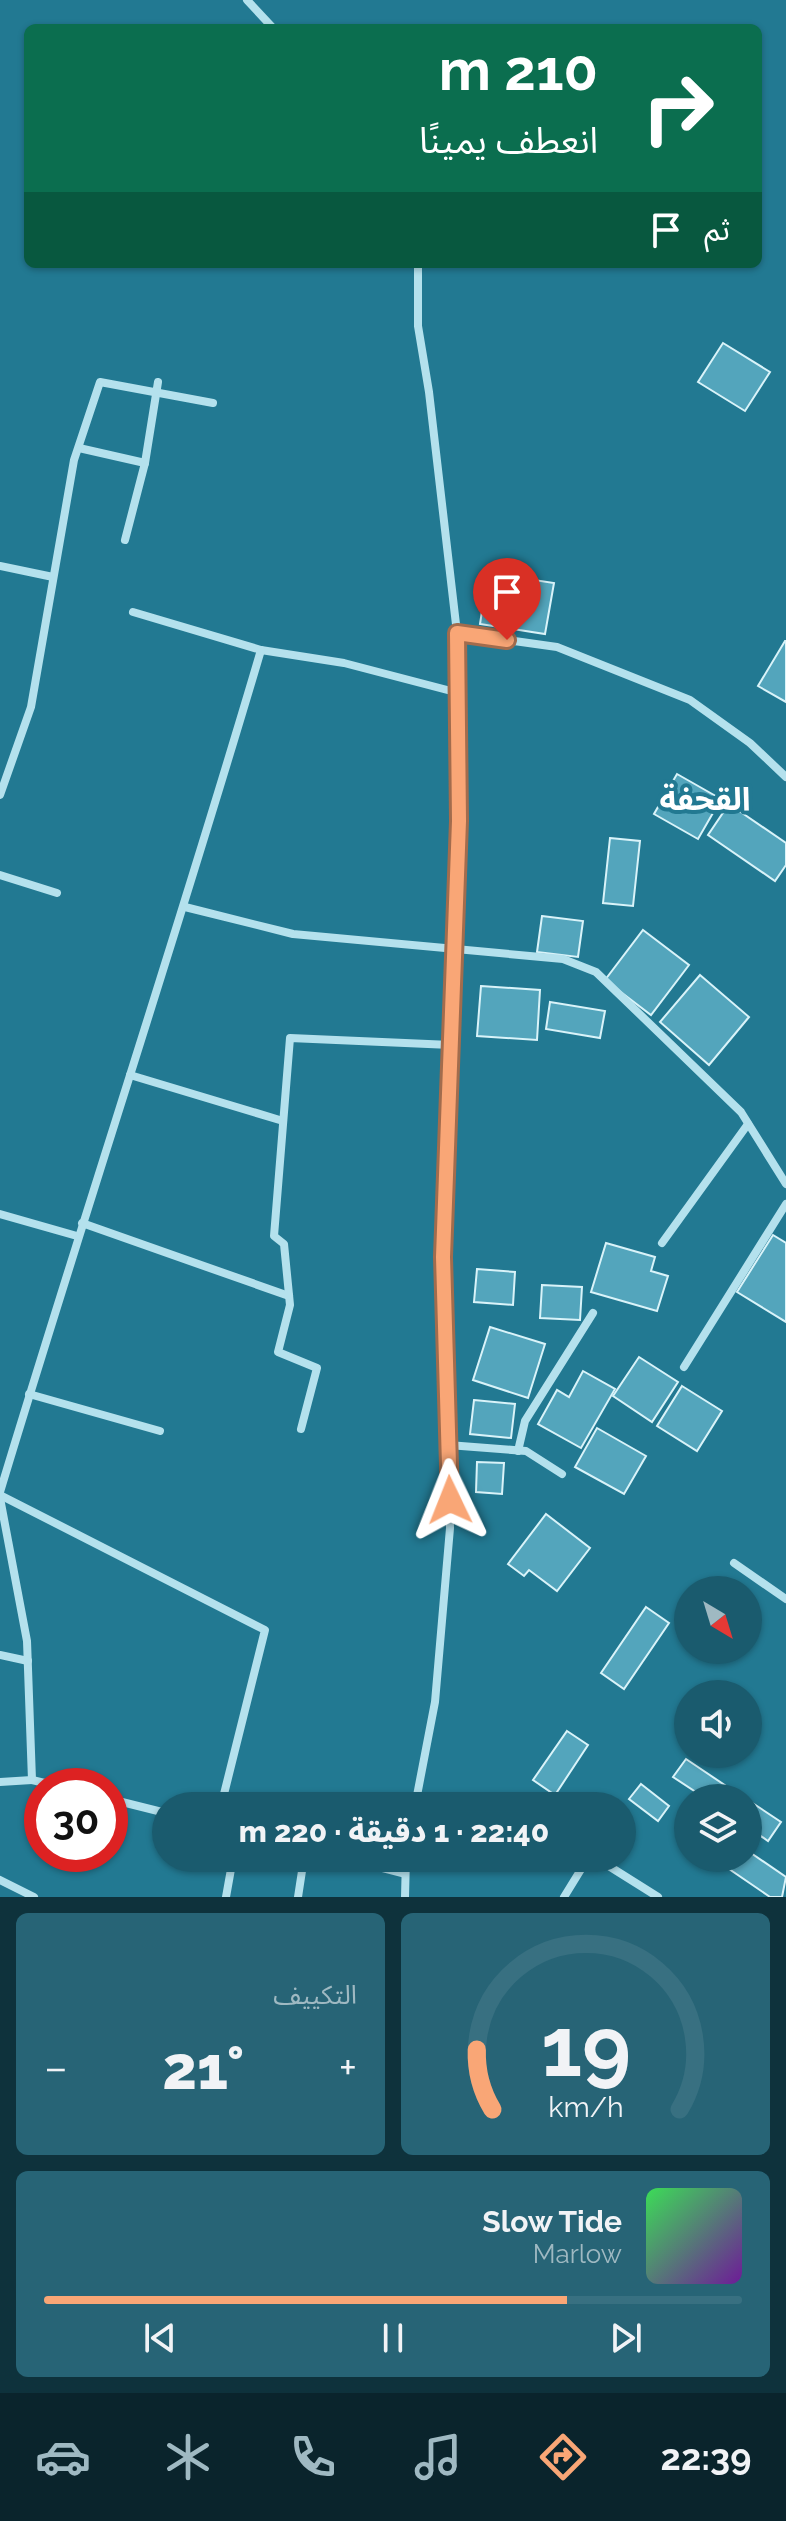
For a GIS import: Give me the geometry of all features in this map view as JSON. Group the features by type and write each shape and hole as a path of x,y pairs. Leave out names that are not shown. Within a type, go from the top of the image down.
{"street":[{"path":"247,0 269,24"},
{"path":"418,268 418,326 429,392 457,633 455,692 460,760 443,1257 450,1528 435,1702 418,1792"},
{"path":"0,795 31,707 79,448 100,382 213,403"},
{"path":"125,540 145,463 158,382"},
{"path":"79,448 145,463"},
{"path":"0,566 53,577"},
{"path":"133,612 261,650 344,663 455,692"},
{"path":"457,633 557,647 690,700 750,743 786,777"},
{"path":"32,1768 28,1661 0,1495 77,1236 185,907 261,650"},
{"path":"0,875 57,893"},
{"path":"185,907 293,934 563,959 596,972 741,1112 786,1184"},
{"path":"301,1429 317,1368 278,1352 289,1296 284,1244 274,1236 290,1038 451,1045"},
{"path":"130,1075 283,1121"},
{"path":"662,1243 748,1124"},
{"path":"684,1367 786,1204"},
{"path":"0,1214 77,1236"},
{"path":"82,1223 289,1296"},
{"path":"518,1451 525,1421 593,1313"},
{"path":"29,1394 160,1431"},
{"path":"448,1445 526,1451 562,1474"},
{"path":"0,1495 265,1630 224,1792"},
{"path":"734,1563 785,1597"},
{"path":"0,1655 28,1661"},
{"path":"0,1782 24,1780"},
{"path":"128,1804 152,1810"},
{"path":"226,1897 230,1872"},
{"path":"298,1897 302,1872"},
{"path":"397,1872 405,1874 405,1897"},
{"path":"564,1897 579,1872"},
{"path":"618,1872 658,1897"},
{"path":"0,1880 34,1897"}],"building":[{"path":"723,343 770,372 745,411 698,382"},
{"path":"488,573 554,583 545,634 480,624"},
{"path":"786,641 786,702 758,686"},
{"path":"677,774 721,799 698,839 654,814"},
{"path":"729,804 786,843 786,865 775,881 708,835"},
{"path":"610,838 640,841 633,906 603,903"},
{"path":"542,916 583,921 578,957 537,952"},
{"path":"643,930 689,965 651,1015 605,980"},
{"path":"700,975 749,1017 709,1065 660,1022"},
{"path":"481,986 540,990 537,1040 477,1036"},
{"path":"550,1002 605,1011 600,1038 546,1029"},
{"path":"773,1235 786,1243 786,1322 737,1292"},
{"path":"606,1243 655,1257 651,1271 668,1276 657,1311 591,1292"},
{"path":"477,1269 515,1272 513,1305 474,1302"},
{"path":"542,1285 582,1287 580,1320 540,1318"},
{"path":"490,1327 545,1344 528,1398 473,1380"},
{"path":"639,1357 678,1382 652,1422 613,1396"},
{"path":"583,1371 615,1389 581,1448 538,1424 557,1390 569,1397"},
{"path":"682,1386 722,1411 697,1451 657,1426"},
{"path":"474,1400 515,1404 511,1438 470,1434"},
{"path":"597,1428 646,1456 624,1494 575,1467"},
{"path":"477,1462 504,1463 502,1494 476,1492"},
{"path":"546,1514 590,1548 557,1591 529,1570 524,1576 508,1564"},
{"path":"646,1607 669,1623 624,1689 601,1673"},
{"path":"567,1731 588,1745 557,1792 551,1792 533,1780"},
{"path":"680,1768 699,1768 723,1784 684,1784 673,1777"},
{"path":"641,1784 669,1806 658,1821 636,1804 635,1792"},
{"path":"762,1809 781,1822 768,1841 762,1837"},
{"path":"762,1861 786,1877 782,1897 770,1897 734,1872 762,1872"}],"district":[{"name":"القحفة","path":"705,799"}],"route":[{"path":"450,1500 443,1257 459,821 460,730 455,692 457,633 507,640"}]}
